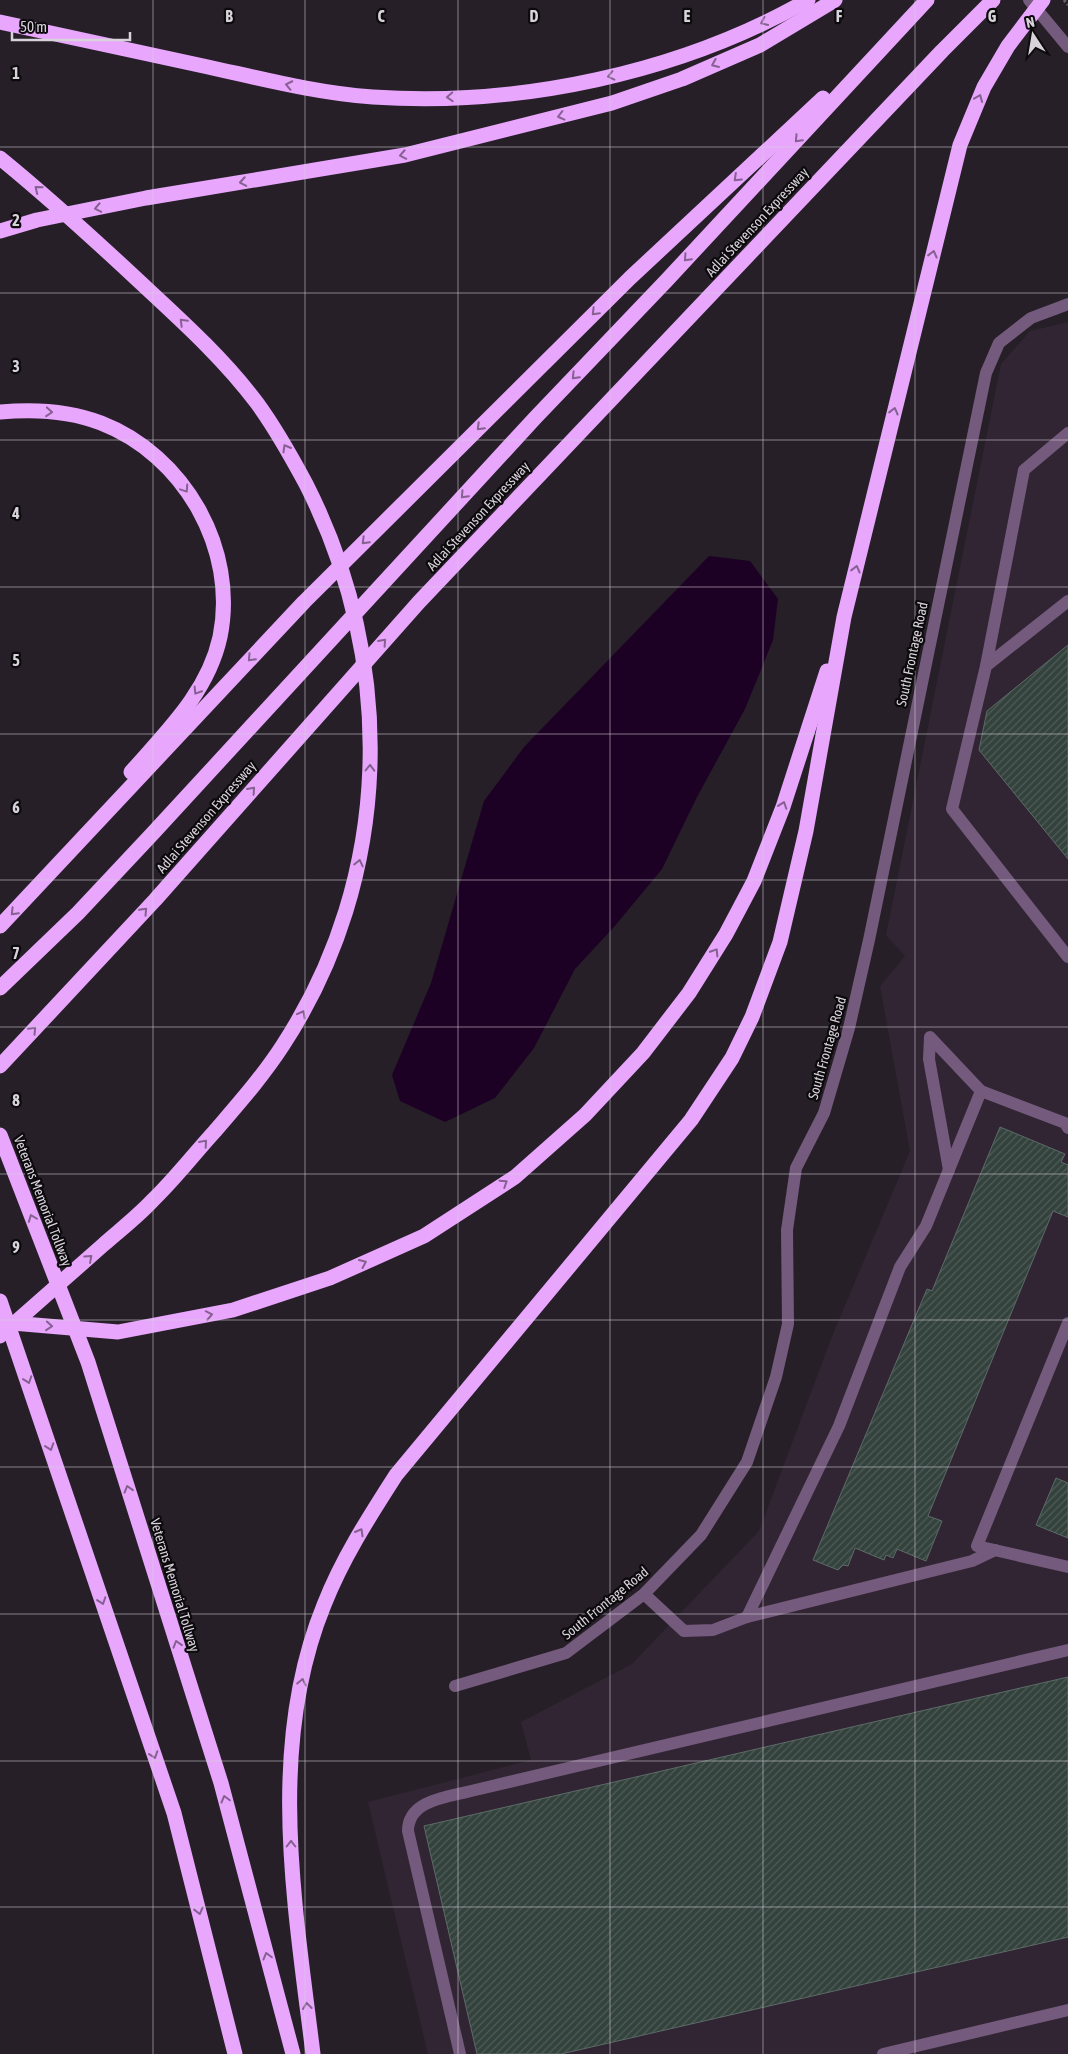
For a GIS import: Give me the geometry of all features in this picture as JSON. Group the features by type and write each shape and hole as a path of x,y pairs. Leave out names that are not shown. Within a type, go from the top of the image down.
{"highway":[{"path":"0,22 302,88 373,97 422,99 522,92 585,82 635,70 675,58 720,41 808,0"},
{"path":"0,231 38,220 146,198 405,155 612,103 682,78 760,45 835,0"},
{"name":"Adlai Stevenson Expressway","path":"0,988 78,913 154,832 535,418 624,326 927,0"},
{"name":"Adlai Stevenson Expressway","path":"0,1066 155,900 419,602 942,51 993,0"},
{"path":"313,2054 291,1874 291,1776 294,1717 308,1654 324,1604 359,1534 396,1476 692,1120 732,1058 752,1018 780,942 806,831 844,617 960,145 984,87 1008,46 1043,0"},
{"path":"0,926 311,595 630,278 914,14"},
{"path":"0,158 55,203 182,320 225,365 257,403 286,445 327,528 344,575 361,642 369,708 370,776 367,817 352,894 338,935 316,988 281,1048 253,1087 153,1201 0,1336"},
{"path":"0,412 23,410 75,415 102,423 146,448 161,459 178,478 206,522 215,547 223,602 220,637 206,677 186,709 50,865 28,897"},
{"path":"0,1322 118,1332 233,1310 330,1278 424,1236 514,1177 585,1115 643,1053 689,993 726,934 754,880 783,807 844,617"},
{"name":"Veterans Memorial Tollway","path":"0,1135 88,1362 221,1783 292,2054"},
{"path":"0,1301 174,1813 235,2054"}],"street":[{"path":"1029,0 1066,45 1068,58"},
{"name":"South Frontage Road","path":"455,1686 566,1653 644,1594 701,1535 747,1462 776,1377 788,1324 787,1230 796,1168 824,1113 850,1028 986,373 999,344 1031,318 1068,304"},
{"path":"1068,433 1024,470 986,666 952,809 1068,956"},
{"path":"986,666 1068,601"},
{"path":"949,1171 929,1059 930,1037 981,1091 1065,1123 1068,1128"},
{"path":"747,1617 839,1426 900,1267 926,1226 981,1091"},
{"path":"1068,1323 977,1546 1068,1567"},
{"path":"644,1594 684,1631 713,1630 747,1617 972,1561 995,1550"},
{"path":"460,2054 408,1831 410,1818 422,1806 434,1800 471,1791 1068,1650"},
{"path":"883,2054 1068,2010"}],"path":[{"path":"1064,0 1068,6"}],"shaded area":[{"path":"1068,322 1068,2054 428,2054 368,1802 531,1760 521,1722 632,1664 759,1531 831,1339 910,1151 880,986 905,956 886,935 1001,364 1030,331"},
{"path":"709,556 750,561 778,599 773,640 745,709 697,797 662,869 614,927 575,969 534,1048 495,1098 445,1122 400,1101 392,1075 431,983 484,801 524,747"}],"building":[{"path":"1068,645 1068,859 979,750 987,711"},
{"path":"1000,1127 1065,1154 1061,1162 1068,1165 1068,1217 1053,1211 928,1516 942,1521 926,1561 897,1549 893,1558 886,1555 884,1560 855,1548 848,1566 843,1565 838,1570 813,1560 927,1289 932,1291"},
{"path":"1056,1478 1068,1483 1068,1538 1036,1525"},
{"path":"1068,1677 1068,1937 561,2054 477,2054 424,1826"}]}
